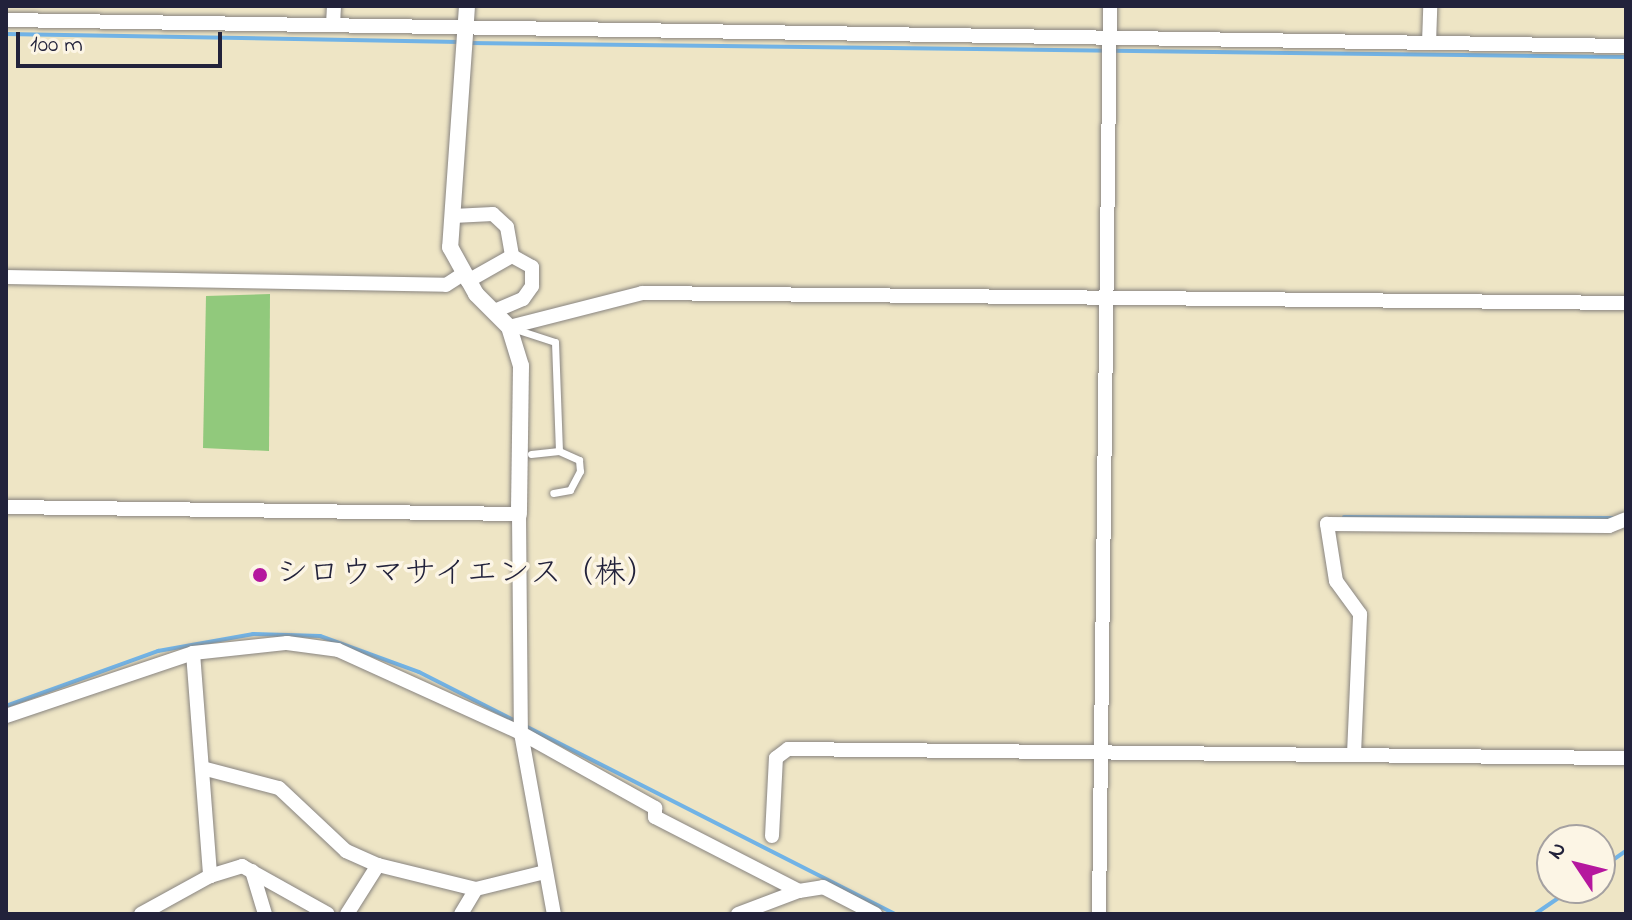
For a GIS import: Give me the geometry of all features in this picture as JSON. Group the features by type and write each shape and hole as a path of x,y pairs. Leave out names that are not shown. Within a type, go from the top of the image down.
{"street":[{"path":"333,25 334,6"},
{"path":"467,6 450,247 465,278 497,310 509,327 521,366 521,733 554,914"},
{"path":"1099,914 1110,6"},
{"path":"1429,43 1430,6"},
{"path":"6,20 1109,41 1626,46"},
{"path":"453,216 502,219 512,256 532,267 532,286 523,299 497,310"},
{"path":"6,277 446,285 512,256"},
{"path":"509,327 642,293 1626,303"},
{"path":"6,507 519,514"},
{"path":"1354,754 1360,614 1336,581 1327,524 1609,526 1626,519"},
{"path":"6,716 193,653 287,643 338,650 521,733 655,808 655,817 799,891"},
{"path":"193,653 206,769 210,876"},
{"path":"772,836 776,758 788,749 1626,758"},
{"path":"206,769 279,788 346,851 378,865 476,889 545,872"},
{"path":"347,914 378,865"},
{"path":"141,914 210,876 242,866 328,914"},
{"path":"252,871 265,914"},
{"path":"738,914 799,891 823,887 875,914"},
{"path":"461,914 476,889"}],"lane":[{"path":"509,327 555,342 559,451"},
{"path":"531,454 559,451 579,460 580,471 570,490 553,493"}],"green space":[{"path":"270,294 269,451 203,448 206,296"}],"waterway":[{"path":"6,34 460,42"},
{"path":"469,43 1626,57"},
{"path":"1344,517 1612,518"},
{"path":"6,706 158,651 253,634 320,636 419,672 895,914"},
{"path":"1616,858 1626,851"},
{"path":"1535,914 1550,904"}],"place":[{"name":"シロウマサイエンス（株）","path":"260,575"}]}
